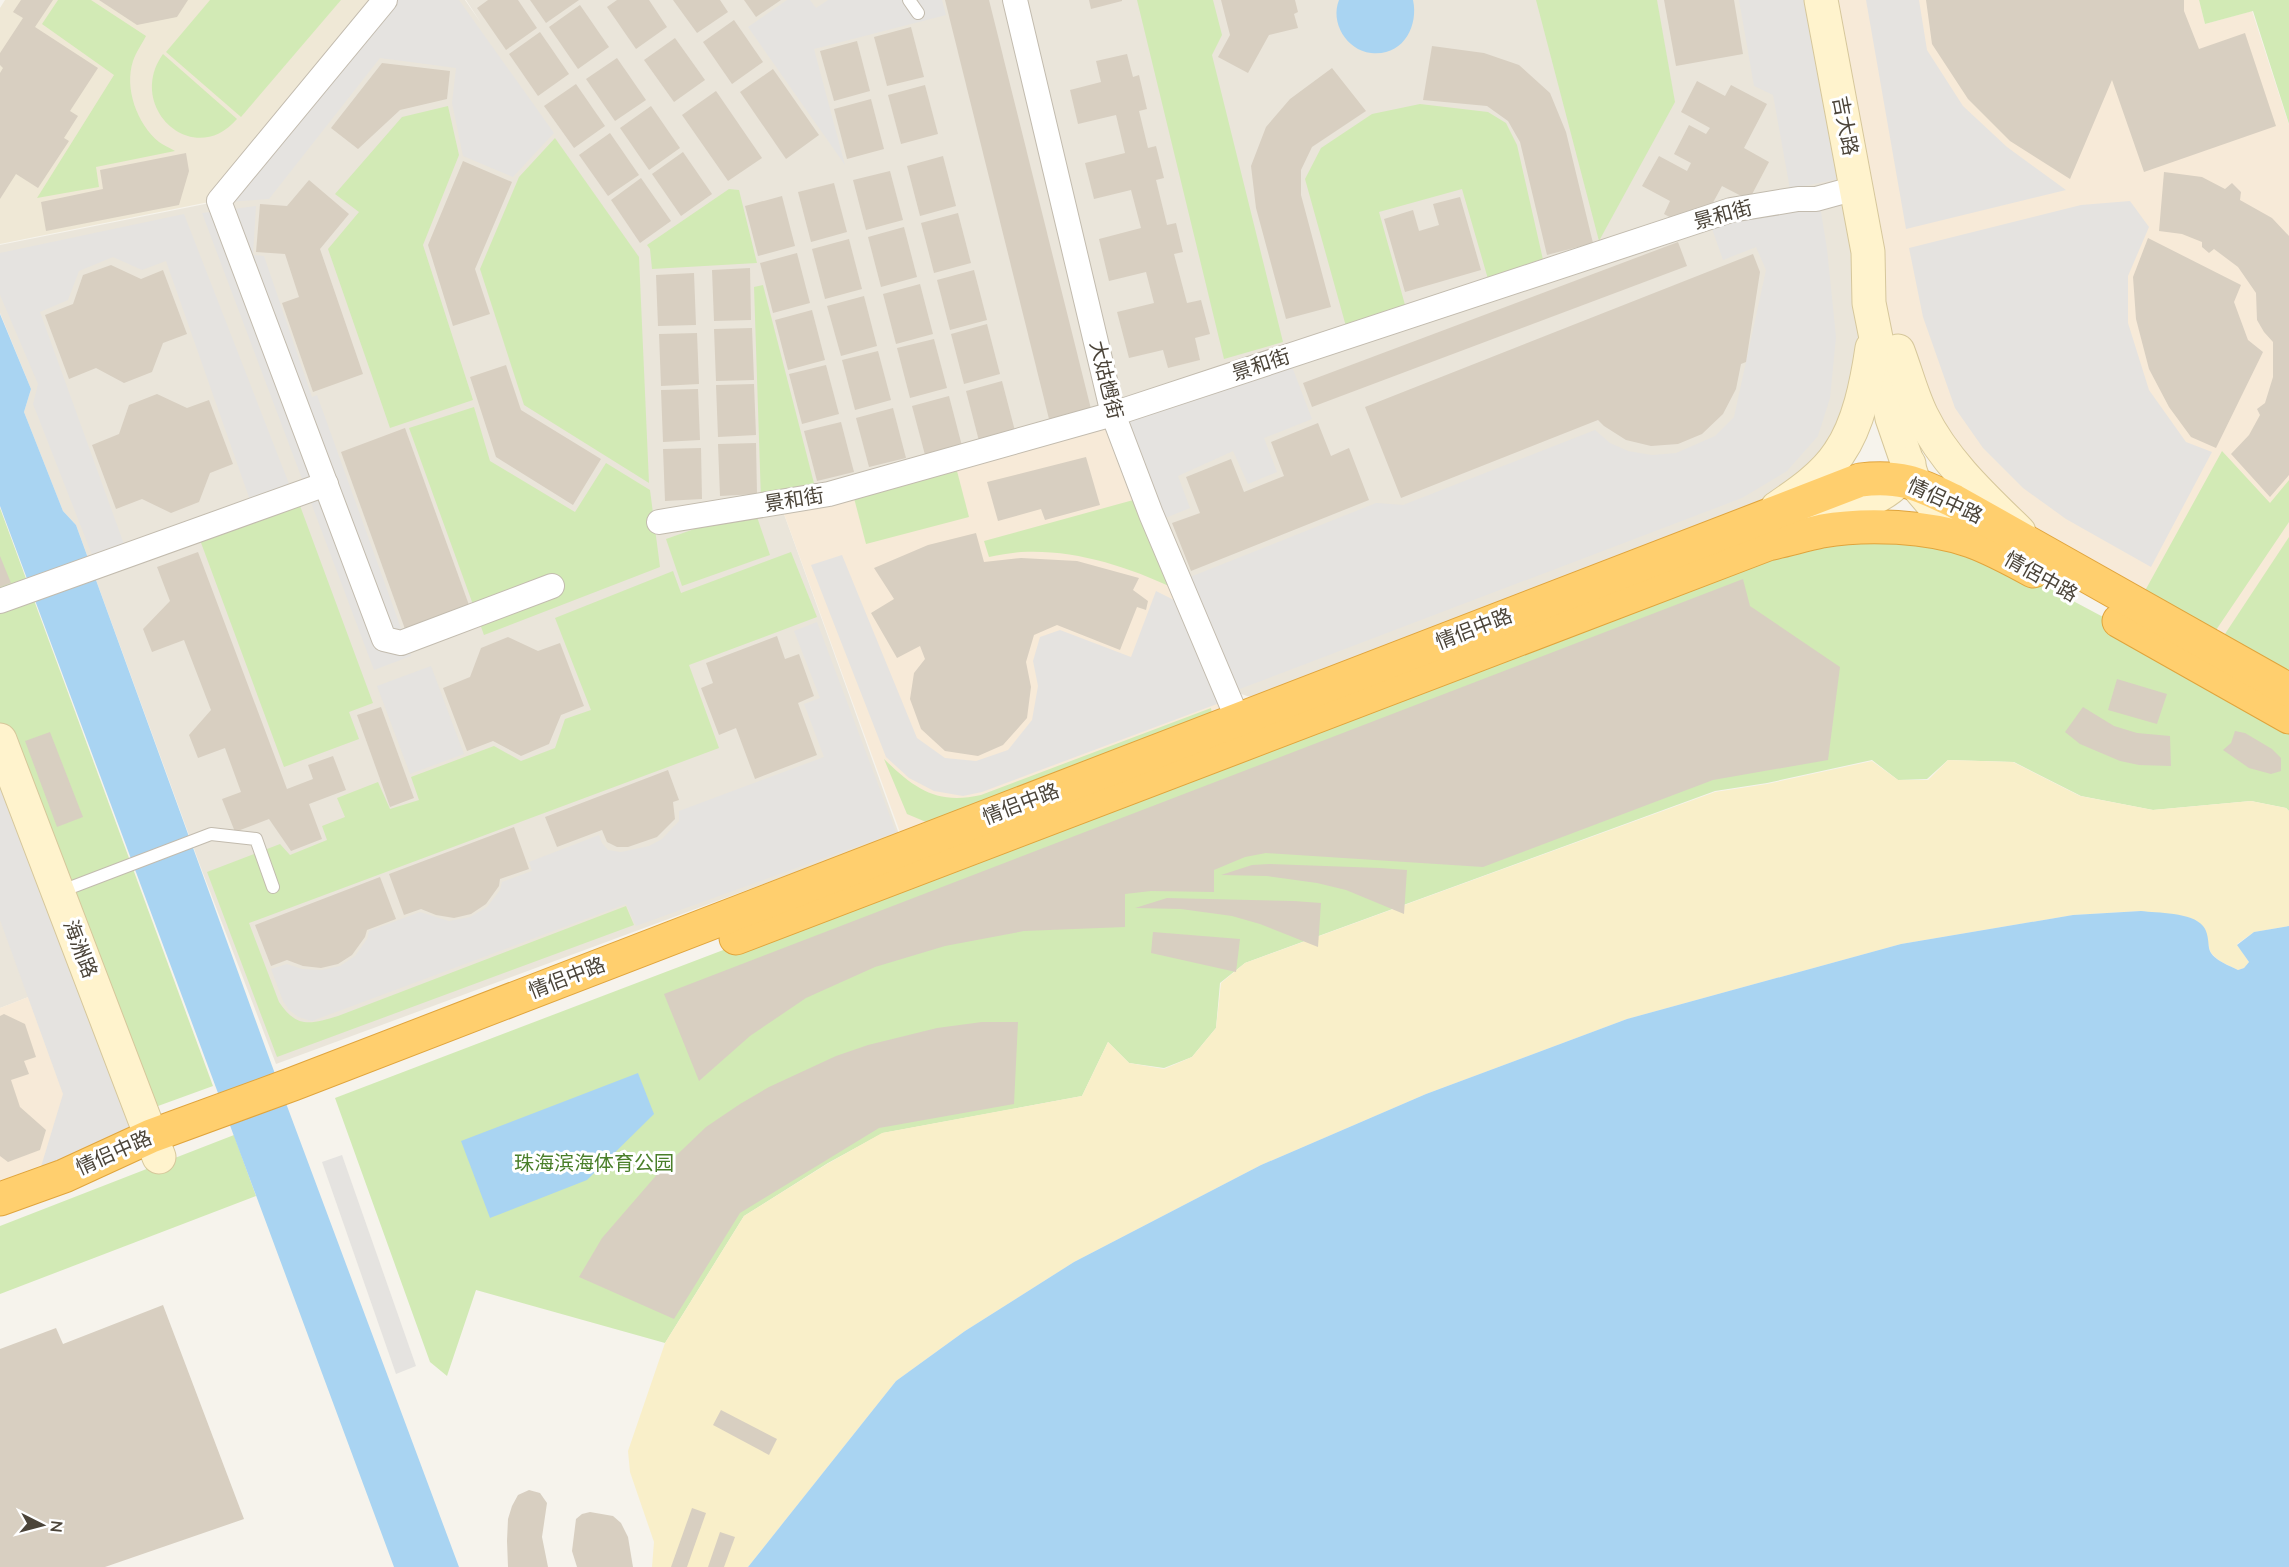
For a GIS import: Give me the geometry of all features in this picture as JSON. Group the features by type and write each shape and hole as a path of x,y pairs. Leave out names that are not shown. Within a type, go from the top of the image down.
{"highway":[{"name":"情侣中路","path":"1907,476 2038,549"},
{"name":"情侶中路","path":"1764,532 1895,528 1944,534 1971,541 1998,552 2289,717"},
{"name":"情侣中路","path":"0,1199 155,1147 297,1094 1764,532"},
{"name":"情侶中路","path":"2038,549 2289,690"},
{"name":"情侣中路","path":"0,1218 155,1147"}],"main road":[{"name":"吉大路","path":"1821,0 1868,252 1869,303 1886,341"},
{"path":"1886,341 1892,417 1907,476 1930,502 1998,552"},
{"path":"1764,532 1839,453 1886,341"},
{"path":"1886,341 1935,438 1974,488 2038,549"},
{"path":"1764,532 1799,527 1884,493 1907,476"},
{"name":"海洲路","path":"0,740 155,1147"}],"street":[{"path":"385,0 219,201 384,639 401,643 552,586"},
{"name":"大姑乸街","path":"1015,0 1113,414 1151,514 1243,731"},
{"name":"景和街","path":"659,522 829,495 1113,414 1731,210 1798,199 1816,199 1856,188"},
{"path":"0,601 326,484"}],"lane":[{"path":"909,0 918,13"},
{"path":"58,892 211,834 256,839 273,887"}],"shaded area":[{"path":"5,0 384,0 219,200 0,244 0,8"},
{"path":"385,0 465,0 481,23 466,0 1821,0 1868,252 1858,381 1821,463 1744,513 1257,699 1228,690 780,503 899,834 276,1064 201,868 76,525 63,511 24,412 31,389 0,313 0,245 220,201"},
{"path":"390,0 459,0 554,133 513,177 463,156 452,103 456,68 380,58 269,199 225,202"},
{"path":"787,0 810,0 816,8 828,0 942,0 946,15 814,49 845,165 748,27"},
{"path":"1739,0 1810,0 1843,178 1790,189 1773,95 1754,86"},
{"path":"1821,0 2199,0 2205,24 2252,11 2289,125 2289,689 2038,549 1974,488 1898,351 1868,252"},
{"path":"1866,0 1919,0 1927,50 1963,106 2007,147 2066,190 1906,229"},
{"path":"2130,201 2149,227 2128,276 2128,323 2149,390 2186,442 2212,452 2151,567 2066,519 2023,488 1983,448 1955,408 1923,317 1909,248 2081,205"},
{"path":"256,206 253,255 264,256 312,397 317,395 411,656 374,670 202,213"},
{"path":"1816,206 1821,212 1827,249 1836,337 1830,398 1818,436 1787,471 1742,498 1237,690 1185,579 1376,503 1403,505 1595,430 1610,443 1628,451 1652,455 1676,453 1715,436 1734,417 1766,270 1756,247 1723,260 1710,223"},
{"path":"184,214 291,489 251,503 166,261 142,270 113,257 79,271 68,300 40,312 125,547 94,560 33,404 38,384 0,295 0,253"},
{"path":"1291,364 1312,419 1264,438 1277,472 1248,484 1233,451 1178,476 1190,508 1163,519 1122,418"},
{"path":"1112,414 1229,708 901,835 780,503"},
{"path":"842,555 917,738 945,758 976,761 1008,750 1032,720 1038,686 1033,661 1040,637 1060,630 1131,657 1156,591 1182,604 1225,701 982,792 963,796 934,791 909,778 886,757 811,565"},
{"path":"817,622 896,832 636,926 626,904 312,1021 298,1017 289,1010 283,1001 271,969 287,964 302,969 322,970 340,966 355,956 367,939 369,931 420,912 449,921 470,917 487,907 500,890 502,882 532,871 529,862 599,835 608,850 621,852 649,846 662,839 679,821 679,811 824,757 804,704 820,698 794,631"},
{"path":"431,666 464,754 410,774 377,686"},
{"path":"0,756 144,1133 37,1180 63,1094 0,920"},
{"path":"0,844 54,987 0,1008"},
{"path":"54,987 95,1105 67,1155 0,1181 0,1008"},
{"path":"342,1155 416,1366 396,1374 322,1162"}],"green space":[{"path":"58,0 91,0 146,36 133,61 131,94 144,126 159,142 175,151 96,167 99,187 37,198 114,75 42,24"},
{"path":"210,0 341,0 241,117 166,52"},
{"path":"1137,0 1213,0 1222,35 1212,55 1283,342 1224,359"},
{"path":"1536,0 1657,0 1675,102 1599,241"},
{"path":"2199,0 2289,0 2289,124 2253,11 2205,24"},
{"path":"163,54 237,119 220,133 202,138 184,135 169,125 158,111 152,94 153,74"},
{"path":"1420,104 1488,112 1506,123 1517,145 1544,264 1488,279 1462,189 1379,212 1407,312 1347,330 1305,179 1321,148 1372,114"},
{"path":"448,106 459,155 423,245 473,400 390,428 328,249 359,212 335,194 402,117"},
{"path":"555,138 639,257 649,483 524,405 480,269 519,177"},
{"path":"729,189 739,190 757,263 652,269 650,249 647,245"},
{"path":"763,285 816,491 761,500 754,287"},
{"path":"474,407 490,461 575,512 606,463 650,490 660,567 484,635 409,428"},
{"path":"2222,451 2270,503 2289,480 2289,522 2210,639 2141,598"},
{"path":"957,471 969,517 866,544 854,498"},
{"path":"1137,499 1173,588 1118,566 1080,556 1021,552 989,557 984,541"},
{"path":"299,503 373,703 349,712 359,739 284,767 200,540"},
{"path":"0,508 213,1086 158,1106 64,908 0,740"},
{"path":"754,508 770,555 682,586 666,539"},
{"name":"珠海滨海体育公园","path":"1896,533 2018,569 2045,586 2289,716 2289,811 2286,808 2251,801 2153,810 2081,796 2014,762 1948,760 1927,779 1898,780 1872,760 1767,783 1715,791 1245,963 1220,983 1216,1028 1192,1057 1164,1068 1129,1063 1108,1042 1082,1096 883,1133 828,1163 744,1216 665,1343 476,1290 447,1376 430,1362 335,1098 1743,561"},
{"path":"2289,537 2289,683 2219,643"},
{"path":"791,552 817,617 689,665 719,748 249,923 279,1002 292,1017 305,1022 338,1016 626,906 634,925 277,1057 207,872 280,844 290,855 327,840 322,826 345,817 337,798 378,782 390,809 419,800 411,777 494,746 521,761 555,748 565,719 591,710 555,618 673,571 681,593"},
{"path":"1211,708 1212,714 926,822 907,814 884,759 906,779 928,792 939,796 965,798 981,795"},
{"path":"234,1135 256,1196 0,1294 0,1226"}],"sand":[{"path":"1948,760 2013,762 2080,796 2153,810 2251,801 2286,808 2289,811 2289,926 2254,932 2237,944 2249,962 2244,968 2238,970 2221,962 2213,955 2209,948 2207,935 2197,921 2141,911 2073,915 1901,944 1627,1019 1426,1094 1261,1165 1074,1262 965,1331 896,1381 748,1567 652,1567 654,1542 630,1472 628,1451 665,1343 744,1216 827,1164 882,1133 1082,1096 1108,1042 1129,1063 1164,1069 1192,1057 1216,1028 1221,983 1245,963 1715,792 1767,784 1872,761 1898,780 1928,780"}],"water":[{"path":"1339,0 1413,0 1411,30 1399,45 1391,50 1382,53 1362,51 1354,47 1342,34 1337,17"},
{"path":"0,314 31,389 24,412 63,511 76,525 271,1063 459,1567 394,1567 0,506"},
{"path":"2141,911 2183,916 2198,921 2208,936 2210,952 2220,961 2238,970 2244,968 2249,962 2237,945 2254,932 2289,926 2289,1567 748,1567 896,1381 965,1331 1074,1262 1261,1165 1426,1094 1627,1019 1901,944 2073,915"},
{"path":"638,1073 654,1114 587,1180 490,1218 461,1141"}],"building":[{"path":"21,0 53,0 35,27 98,68 70,111 78,116 64,138 69,141 38,188 16,174 0,199 0,73 3,68 0,65 0,53 23,18 13,12"},
{"path":"99,0 188,0 177,17 137,25"},
{"path":"488,0 518,0 537,28 506,50 477,8"},
{"path":"530,0 579,0 546,23"},
{"path":"617,0 649,0 667,27 636,49 607,7"},
{"path":"673,0 720,0 728,12 697,33"},
{"path":"744,0 781,0 756,17"},
{"path":"945,0 989,0 1091,409 1049,419"},
{"path":"1089,0 1122,0 1122,1 1091,9"},
{"path":"1221,0 1295,0 1298,12 1294,14 1298,28 1269,35 1248,73 1218,57 1230,35"},
{"path":"1664,0 1734,0 1743,54 1676,66"},
{"path":"1926,0 2184,0 2184,11 2199,49 2245,33 2276,126 2144,172 2112,80 2070,179 2010,141 1968,99 1932,44"},
{"path":"580,5 609,47 578,69 549,27"},
{"path":"734,20 763,62 732,84 703,42"},
{"path":"911,27 924,77 887,86 874,37"},
{"path":"540,32 569,74 538,96 509,54"},
{"path":"675,38 705,80 674,102 644,60"},
{"path":"857,41 870,91 834,101 820,51"},
{"path":"1432,46 1484,53 1519,65 1550,93 1566,132 1593,243 1547,255 1520,142 1508,121 1487,106 1423,100"},
{"path":"1127,54 1133,77 1139,75 1147,109 1139,111 1148,148 1156,146 1164,178 1156,180 1167,225 1176,223 1183,252 1174,254 1187,303 1201,300 1210,334 1195,338 1200,360 1168,368 1163,350 1129,358 1117,312 1154,303 1146,272 1109,281 1099,239 1141,228 1131,190 1094,199 1085,163 1125,153 1116,115 1078,124 1070,90 1101,82 1096,61"},
{"path":"617,58 646,100 615,121 586,79"},
{"path":"382,63 450,71 447,99 400,110 358,149 331,128"},
{"path":"1332,68 1366,111 1312,147 1301,170 1301,195 1331,307 1286,319 1256,208 1251,166 1266,127 1290,99"},
{"path":"773,69 819,135 786,159 740,92"},
{"path":"1697,81 1725,96 1731,85 1767,104 1744,148 1769,162 1749,200 1722,186 1697,232 1664,214 1670,201 1642,186 1659,156 1687,171 1691,163 1674,154 1689,125 1706,134 1710,128 1681,112"},
{"path":"576,84 605,126 574,148 544,106"},
{"path":"925,85 938,134 901,144 888,95"},
{"path":"716,91 762,158 728,181 682,115"},
{"path":"871,99 884,149 847,159 834,109"},
{"path":"651,106 680,148 649,170 620,128"},
{"path":"610,133 639,175 608,196 579,155"},
{"path":"683,152 712,194 681,216 652,174"},
{"path":"186,153 189,171 179,205 46,231 41,202 103,189 100,170"},
{"path":"943,156 956,206 920,216 907,166"},
{"path":"463,161 512,182 475,269 490,314 453,326 428,245"},
{"path":"890,171 903,220 866,230 853,180"},
{"path":"2164,172 2202,177 2225,189 2232,183 2241,192 2240,200 2272,218 2289,236 2289,475 2270,497 2231,454 2249,435 2260,415 2257,409 2265,403 2273,377 2273,342 2257,320 2256,293 2238,267 2214,249 2209,253 2202,247 2202,242 2182,234 2159,231"},
{"path":"641,178 671,221 640,243 611,200"},
{"path":"309,180 349,214 320,249 363,374 313,392 282,303 299,297 285,254 256,252 260,204 287,206"},
{"path":"834,183 847,232 811,242 798,192"},
{"path":"782,196 795,246 758,256 745,206"},
{"path":"1460,197 1481,270 1405,292 1384,219 1413,210 1419,231 1439,225 1433,204"},
{"path":"958,213 971,263 934,273 921,223"},
{"path":"904,227 917,277 881,287 868,237"},
{"path":"2148,238 2241,285 2234,302 2248,340 2263,352 2216,448 2191,437 2169,407 2149,369 2136,319 2133,277"},
{"path":"849,239 862,289 825,299 812,249"},
{"path":"1678,242 1687,266 1312,407 1303,383"},
{"path":"797,253 810,303 773,313 760,263"},
{"path":"1753,254 1760,272 1746,362 1741,364 1736,389 1723,414 1702,434 1678,444 1651,446 1626,440 1598,420 1401,498 1365,407"},
{"path":"111,265 141,279 163,270 187,334 163,343 152,372 124,383 96,368 69,379 45,315 73,304 83,275"},
{"path":"750,268 751,320 714,321 712,270"},
{"path":"974,270 987,320 950,330 937,280"},
{"path":"694,273 696,325 658,326 656,275"},
{"path":"920,284 933,334 896,344 883,294"},
{"path":"864,296 877,346 841,356 827,306"},
{"path":"812,310 825,360 788,370 775,320"},
{"path":"987,324 1000,374 964,384 951,334"},
{"path":"752,328 754,380 716,381 714,329"},
{"path":"697,333 699,384 661,386 659,334"},
{"path":"934,339 947,388 910,398 897,348"},
{"path":"878,351 891,400 855,410 842,360"},
{"path":"506,365 521,410 601,459 573,505 496,457 470,377"},
{"path":"826,365 839,414 802,424 789,374"},
{"path":"1002,381 1015,431 979,441 966,391"},
{"path":"754,384 756,435 718,437 716,385"},
{"path":"698,389 700,440 663,442 661,390"},
{"path":"157,394 187,408 209,400 233,464 210,473 199,502 171,513 142,499 116,509 92,445 119,434 129,405"},
{"path":"949,396 962,446 925,455 912,406"},
{"path":"893,408 906,458 869,467 856,418"},
{"path":"841,422 854,472 817,481 804,431"},
{"path":"1318,423 1331,456 1349,448 1369,500 1191,571 1172,523 1200,513 1186,477 1231,459 1244,492 1284,476 1271,442"},
{"path":"405,428 469,605 405,629 341,452"},
{"path":"756,443 757,494 720,496 718,444"},
{"path":"701,448 702,499 665,501 663,449"},
{"path":"1086,457 1100,505 1045,520 1041,509 998,521 987,482"},
{"path":"976,533 984,562 1021,558 1077,561 1139,578 1133,590 1148,601 1146,610 1137,607 1120,650 1057,625 1034,635 1026,662 1031,687 1027,718 1003,745 978,756 945,751 921,729 910,699 914,673 925,659 920,646 897,658 871,613 894,599 874,568 928,545"},
{"path":"198,552 287,789 313,779 308,765 333,756 346,790 309,804 322,839 291,851 269,819 235,832 222,799 241,792 225,748 198,758 189,735 211,710 184,640 152,652 143,629 170,601 157,567"},
{"path":"0,556 11,583 0,587"},
{"path":"1743,579 1750,606 1840,667 1828,760 1713,780 1483,867 1266,853 1245,857 1214,870 1214,892 1151,891 1125,894 1125,927 1024,931 945,946 875,967 806,998 750,1036 699,1081 664,994"},
{"path":"777,636 785,659 799,654 814,696 798,703 817,755 755,779 736,728 719,735 701,688 713,683 706,663"},
{"path":"508,637 538,651 560,643 584,706 561,715 549,744 521,756 493,741 467,751 443,688 470,677 481,648"},
{"path":"2117,679 2167,694 2157,724 2108,710"},
{"path":"381,707 414,798 390,807 357,715"},
{"path":"2083,707 2114,726 2137,733 2170,736 2171,766 2139,765 2120,761 2080,744 2065,732"},
{"path":"2235,731 2245,733 2272,749 2281,758 2281,771 2271,774 2249,768 2223,750 2231,743"},
{"path":"50,732 83,817 57,827 25,741"},
{"path":"668,770 679,800 673,802 675,819 657,837 628,847 617,847 607,842 602,830 557,847 545,817"},
{"path":"514,827 529,869 500,879 499,886 486,904 471,914 454,918 436,915 421,909 404,915 389,874"},
{"path":"1252,865 1407,870 1404,914 1346,890 1317,883 1267,876 1221,875"},
{"path":"380,877 396,919 367,930 365,937 352,955 338,964 321,968 303,966 287,960 271,966 255,925"},
{"path":"1167,898 1321,903 1318,947 1260,924 1232,916 1181,909 1135,908"},
{"path":"1153,932 1240,939 1236,972 1151,953"},
{"path":"4,1014 25,1024 36,1057 24,1061 29,1074 11,1080 20,1107 46,1130 40,1150 8,1162 0,1156 0,1016"},
{"path":"982,1022 1018,1022 1014,1104 879,1128 740,1213 674,1319 579,1277 602,1238 660,1171 706,1127 740,1104 769,1087 836,1056 868,1045 937,1028"},
{"path":"163,1305 244,1519 105,1567 0,1567 0,1349 56,1328 63,1344"},
{"path":"721,1410 777,1439 769,1455 713,1425"},
{"path":"529,1490 540,1493 547,1503 542,1537 548,1567 508,1567 508,1519 518,1495"},
{"path":"692,1508 706,1513 687,1567 671,1567"},
{"path":"590,1512 613,1516 621,1523 628,1537 633,1567 577,1567 572,1551 576,1519"},
{"path":"720,1532 735,1537 724,1567 708,1567"}]}
